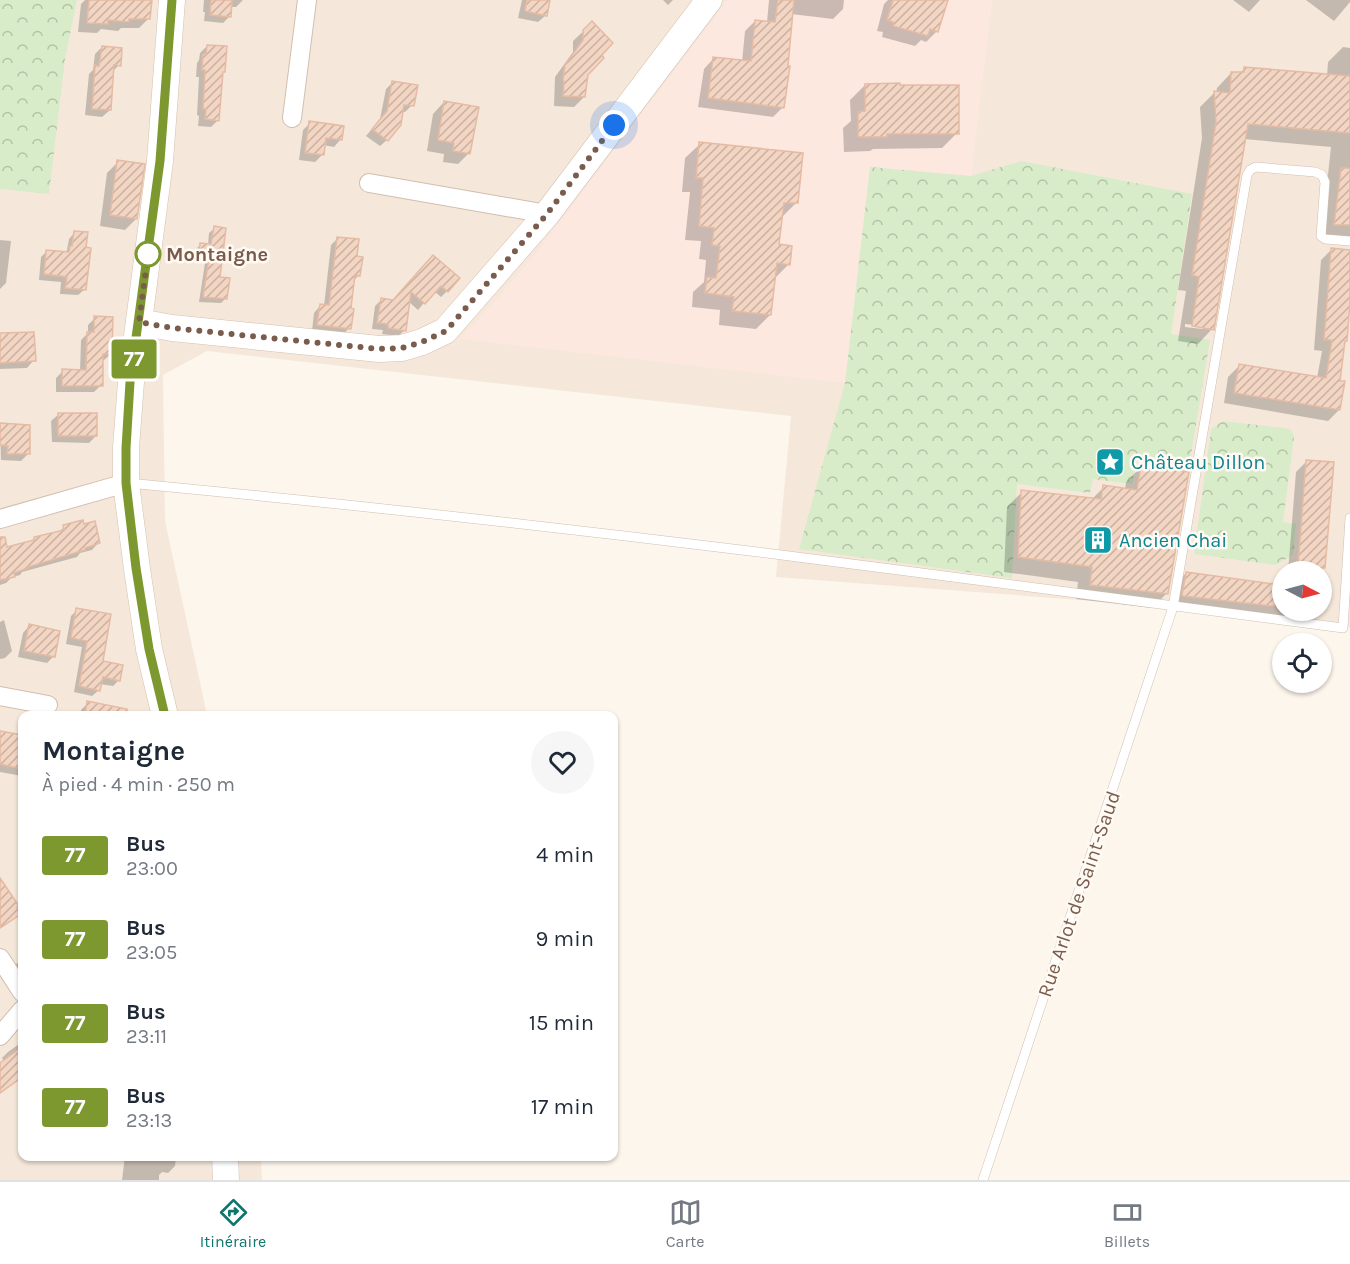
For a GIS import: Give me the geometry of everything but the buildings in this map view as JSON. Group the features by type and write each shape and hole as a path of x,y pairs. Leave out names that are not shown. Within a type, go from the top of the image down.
{"street":[{"path":"164,711 149,649 126,483 128,407 160,161 172,0"},
{"path":"292,118 307,0"},
{"path":"139,322 172,328 379,349 402,348 446,331 547,214 709,0"},
{"path":"369,183 547,214"},
{"path":"0,519 126,483"},
{"path":"0,696 48,705"},
{"path":"0,958 18,986"},
{"path":"0,1036 18,1015"},
{"path":"225,1161 226,1180"}],"lane":[{"name":"Rue Arlot de Saint-Saud","path":"983,1180 1173,607 1247,176 1250,170 1256,166 1315,172 1322,175 1325,182 1321,236 1325,239 1350,241"},
{"path":"126,483 286,498 570,530 1346,629 1350,518"}],"shaded area":[{"path":"0,0 1350,0 1350,628 1291,621 1332,621 1332,561 1272,561 1272,619 1173,607 776,577 791,416 207,351 163,375 165,521 206,711 18,711 18,1161 261,1161 262,1180 0,1180"},
{"path":"728,0 992,0 971,176 870,168 845,383 460,339 537,252"}],"green space":[{"path":"0,0 77,0 65,59 49,194 0,189"},
{"path":"1021,161 1192,194 1171,334 1210,340 1189,467 1137,460 1132,484 1093,479 1090,493 1017,484 1012,578 799,549 845,383 870,167 971,176"},
{"path":"1223,421 1291,429 1294,437 1283,522 1296,524 1293,555 1282,561 1272,561 1272,565 1194,554 1211,429"}],"bus line":[{"name":"77","path":"164,711 149,649 136,568 126,483 126,448 130,382 160,161 172,0"}],"place":[{"name":"Montaigne","path":"148,254"},
{"name":"Château Dillon","path":"1110,462"},
{"name":"Ancien Chai","path":"1098,540"}],"route":[{"path":"148,254 139,322 172,328 379,349 402,348 446,331 547,214 614,125"}]}
